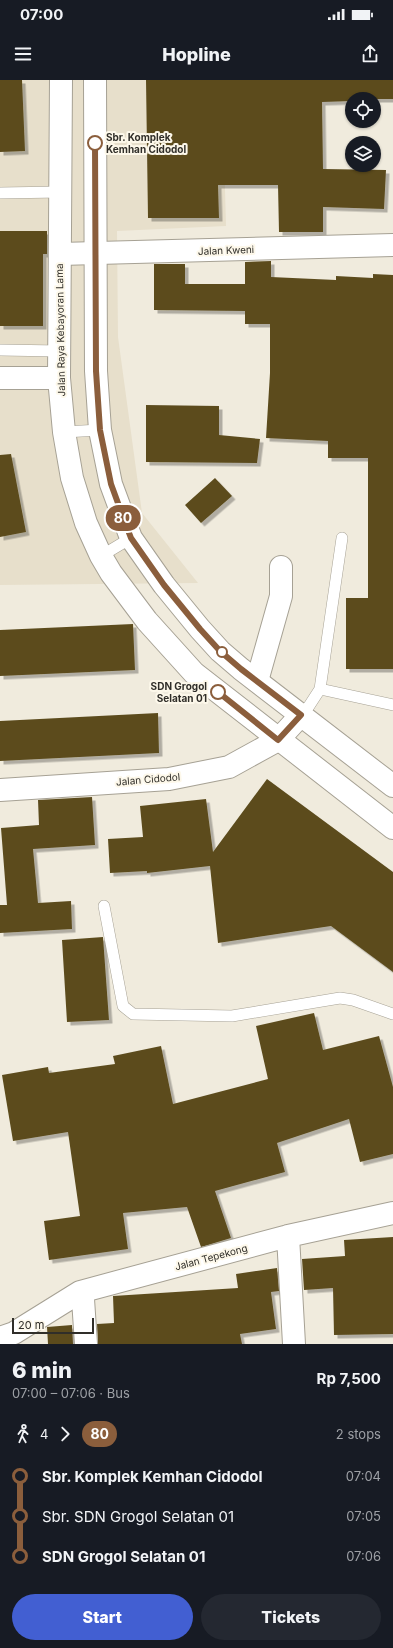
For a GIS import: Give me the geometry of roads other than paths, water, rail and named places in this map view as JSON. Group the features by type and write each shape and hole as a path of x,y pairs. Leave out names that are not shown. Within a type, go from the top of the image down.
{"main road":[{"name":"Jalan Raya Kebayoran Lama","path":"61,80 59,378 64,432 72,478 86,522 101,556 111,573 147,621 194,673 278,740 393,828"},
{"path":"95,80 96,371 100,430 111,484 131,538 164,585 220,651 393,786"},
{"name":"Jalan Kweni","path":"60,254 393,245"},
{"path":"0,378 59,378"},
{"path":"257,681 281,596 281,567"},
{"name":"Jalan Cidodol","path":"0,790 169,779 228,767 278,740 301,715"},
{"name":"Jalan Tepekong","path":"0,1338 14,1333 80,1292 288,1236 393,1213"},
{"path":"288,1236 294,1344"},
{"path":"80,1292 83,1299 86,1344"}],"lane":[{"path":"0,193 60,192"},
{"path":"0,350 59,351"},
{"path":"64,432 100,430"},
{"path":"101,556 131,538"},
{"path":"301,715 309,706 320,688 342,538"},
{"path":"320,688 393,706"},
{"path":"104,906 123,1006 133,1014 232,1016 340,998 353,1000 393,1014"}],"place":[{"name":"Sbr. Komplek Kemhan Cidodol","path":"95,143"},
{"name":"SDN Grogol Selatan 01","path":"218,692"}]}
